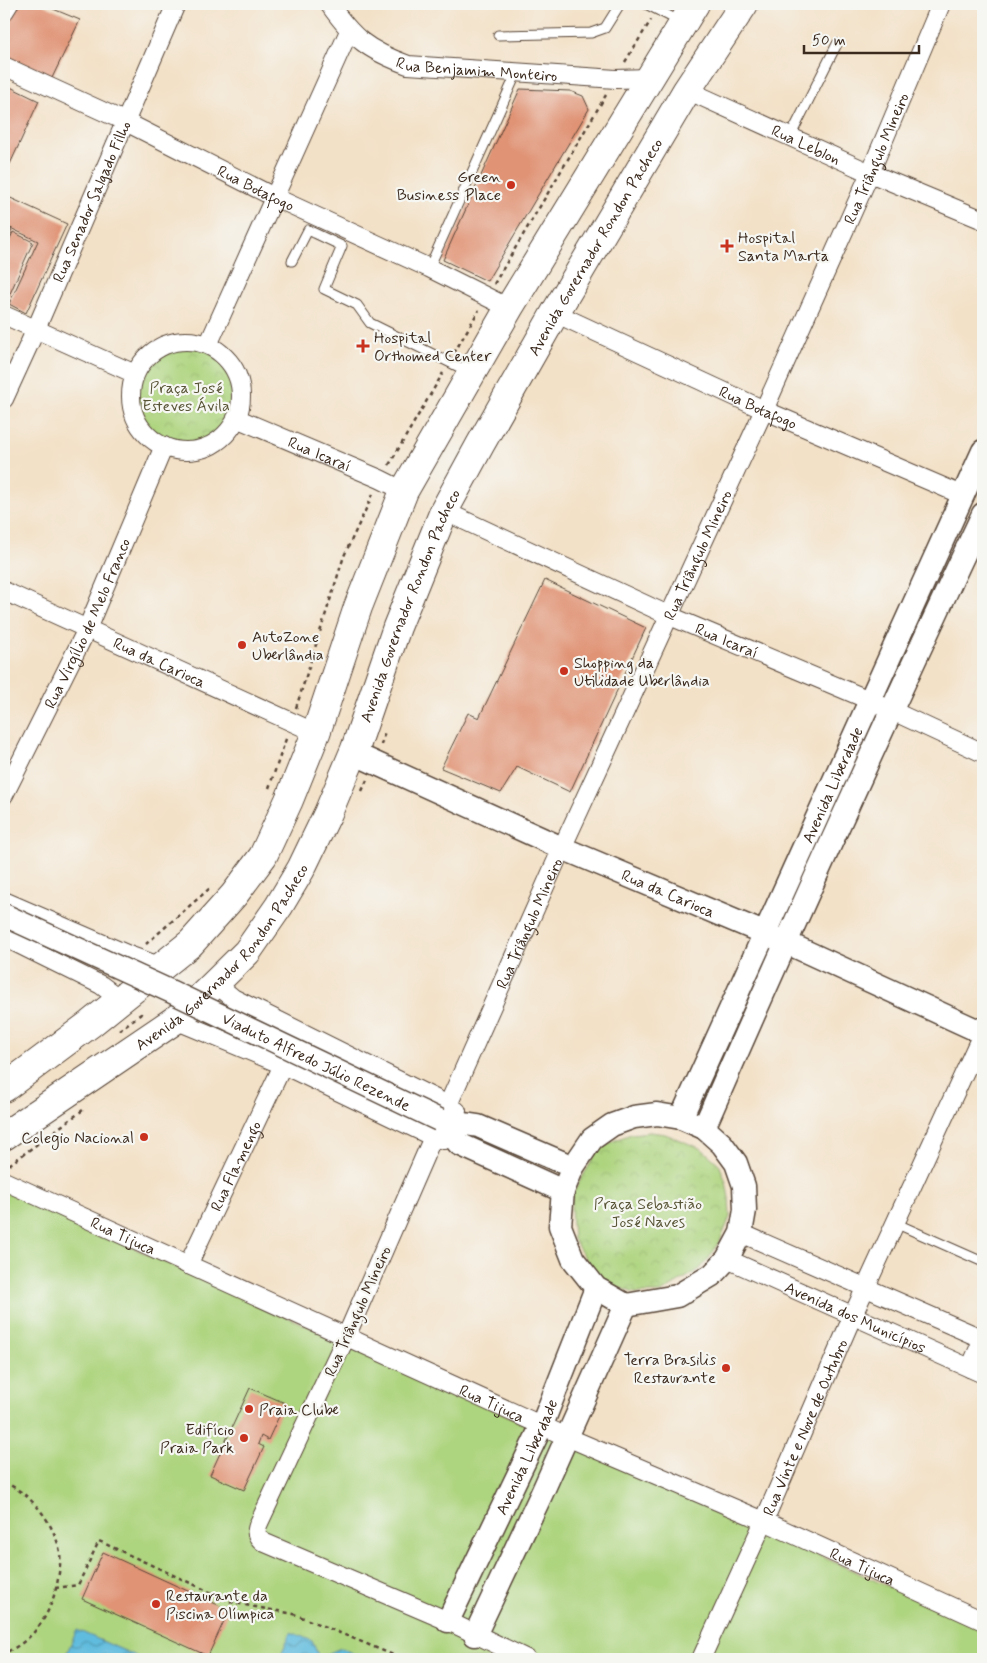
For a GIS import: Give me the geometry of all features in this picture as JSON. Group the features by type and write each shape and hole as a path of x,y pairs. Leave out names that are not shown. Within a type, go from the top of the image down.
{"main road":[{"name":"Avenida Governador Rondon Pacheco","path":"4,1136 175,1020 247,952 279,906 302,869 354,753 397,627 444,511 555,313 687,90 744,4"},
{"name":"Avenida Governador Rondon Pacheco","path":"4,1088 121,1000 191,943 234,895 263,856 289,800 316,733 358,606 404,491 509,308 689,13"}],"street":[{"path":"4,12 9,4"},
{"name":"Rua Senador Salgado Filho","path":"4,399 176,4"},
{"name":"Rua Benjamim Monteiro","path":"329,4 349,31 367,46 382,55 408,65 616,79 649,78"},
{"name":"Rua Triângulo Mineiro","path":"448,1621 263,1542 258,1538 256,1530 258,1523 310,1417 562,848 764,410 870,173 941,4"},
{"path":"208,345 349,31"},
{"name":"Rua Botafogo","path":"4,66 124,122 274,196 429,268 509,308"},
{"name":"Rua Leblon","path":"687,90 870,173 983,220"},
{"name":"Rua Botafogo","path":"555,313 764,410 962,495"},
{"path":"4,315 135,374"},
{"path":"182,341 208,345 222,354 234,368 240,384 241,401 236,418 227,433 214,444 197,450 180,450 164,446 149,437 138,424 132,408 131,391 135,374 145,359 158,348 182,341"},
{"name":"Rua Icaraí","path":"236,418 404,491"},
{"name":"Rua Virgílio de Melo Franco","path":"4,795 87,629 164,446"},
{"name":"Avenida Liberdade","path":"681,1118 763,933 983,451"},
{"name":"Rua Icaraí","path":"444,511 670,616 869,700 983,753"},
{"name":"Avenida Liberdade","path":"704,1128 785,942 983,514"},
{"name":"Rua da Carioca","path":"4,591 316,733"},
{"name":"Rua da Carioca","path":"354,753 562,848 785,942 983,1032"},
{"path":"4,901 131,956 162,967"},
{"name":"Viaduto Alfredo Júlio Rezende","path":"4,915 172,992 440,1121"},
{"path":"4,936 101,985 121,1000"},
{"path":"70,970 88,970 95,962 95,949 84,936"},
{"path":"215,983 233,998 263,1013 440,1121 459,1144 563,1191"},
{"path":"244,1049 235,1035 242,1019 252,1014 263,1013"},
{"path":"175,1020 284,1066 440,1121 478,1126 573,1167"},
{"name":"Rua Vinte e Nove de Outubro","path":"701,1659 764,1521 864,1289 983,1032"},
{"name":"Rua Flamengo","path":"188,1265 284,1066"},
{"path":"657,1114 681,1118 704,1128 722,1144 736,1163 744,1186 745,1210 741,1233 727,1259 712,1275 677,1296 626,1305 596,1288 573,1258 560,1226 563,1191 573,1167 592,1139 612,1125 634,1117 657,1114"},
{"name":"Rua Tijuca","path":"4,1181 567,1437 764,1521 983,1621"},
{"name":"Avenida dos Municípios","path":"741,1233 864,1289 983,1339"},
{"name":"Avenida dos Municípios","path":"727,1259 976,1371"},
{"name":"Avenida Liberdade","path":"448,1621 542,1425 596,1288"},
{"name":"Avenida Liberdade","path":"475,1634 542,1493 626,1305"},
{"path":"976,1371 983,1339"},
{"path":"448,1621 527,1659"}],"lane":[{"path":"498,35 591,33 605,28 620,4"},
{"path":"646,4 689,13"},
{"path":"790,137 837,44"},
{"path":"429,268 517,72"},
{"path":"292,262 308,230 342,246 324,289 357,304 370,323 472,373"},
{"path":"895,1223 983,1262"}],"path":[{"path":"4,1482 28,1496 42,1511 58,1546 61,1562 56,1588 43,1622 25,1640 4,1653"},
{"path":"56,1588 78,1585 99,1541 234,1603 294,1614 403,1659"}],"green space":[{"name":"Praça José Esteves Ávila","path":"186,341 207,345 225,357 237,375 241,396 237,417 225,435 207,447 186,451 165,447 147,435 135,417 131,396 135,375 147,357 165,345"},
{"name":"Praça Sebastião José Naves","path":"650,1132 665,1134 702,1149 719,1164 726,1182 730,1217 720,1241 700,1269 661,1293 635,1293 608,1284 590,1266 573,1239 571,1208 573,1193 597,1152 613,1141 631,1134"},
{"name":"Praia Clube","path":"4,1190 983,1629 983,1659 4,1659"}],"water":[{"path":"77,1630 143,1659 64,1659"},
{"path":"291,1632 312,1641 319,1657 341,1648 365,1659 279,1659"}],"building":[{"path":"16,4 41,4 80,20 52,78 4,57 4,26"},
{"path":"4,84 39,101 10,164 4,161"},
{"name":"Green Business Place","path":"520,89 570,91 583,96 589,109 487,281 443,260"},
{"path":"4,195 67,224 26,313 9,304 38,241 4,225"},
{"path":"4,226 12,230 4,248"},
{"path":"13,232 33,242 4,307 4,252"},
{"name":"Shopping da Utilidade Uberlândia","path":"545,580 646,628 570,792 517,767 501,793 441,768 468,713 479,718"},
{"name":"Edifício Praia Park","path":"250,1388 285,1403 268,1440 261,1436 258,1444 264,1447 244,1490 210,1475"},
{"name":"Restaurante da Piscina Olímpica","path":"103,1552 229,1610 208,1656 82,1599"}],"place":[{"name":"Green Business Place","path":"511,185"},
{"name":"Hospital Santa Marta","path":"727,246"},
{"name":"Hospital Orthomed Center","path":"363,346"},
{"name":"AutoZone Uberlândia","path":"242,645"},
{"name":"Shopping da Utilidade Uberlândia","path":"564,671"},
{"name":"Colegio Nacional","path":"144,1137"},
{"name":"Terra Brasilis Restaurante","path":"726,1368"},
{"name":"Praia Clube","path":"249,1409"},
{"name":"Edifício Praia Park","path":"244,1438"},
{"name":"Restaurante da Piscina Olímpica","path":"156,1604"}]}
